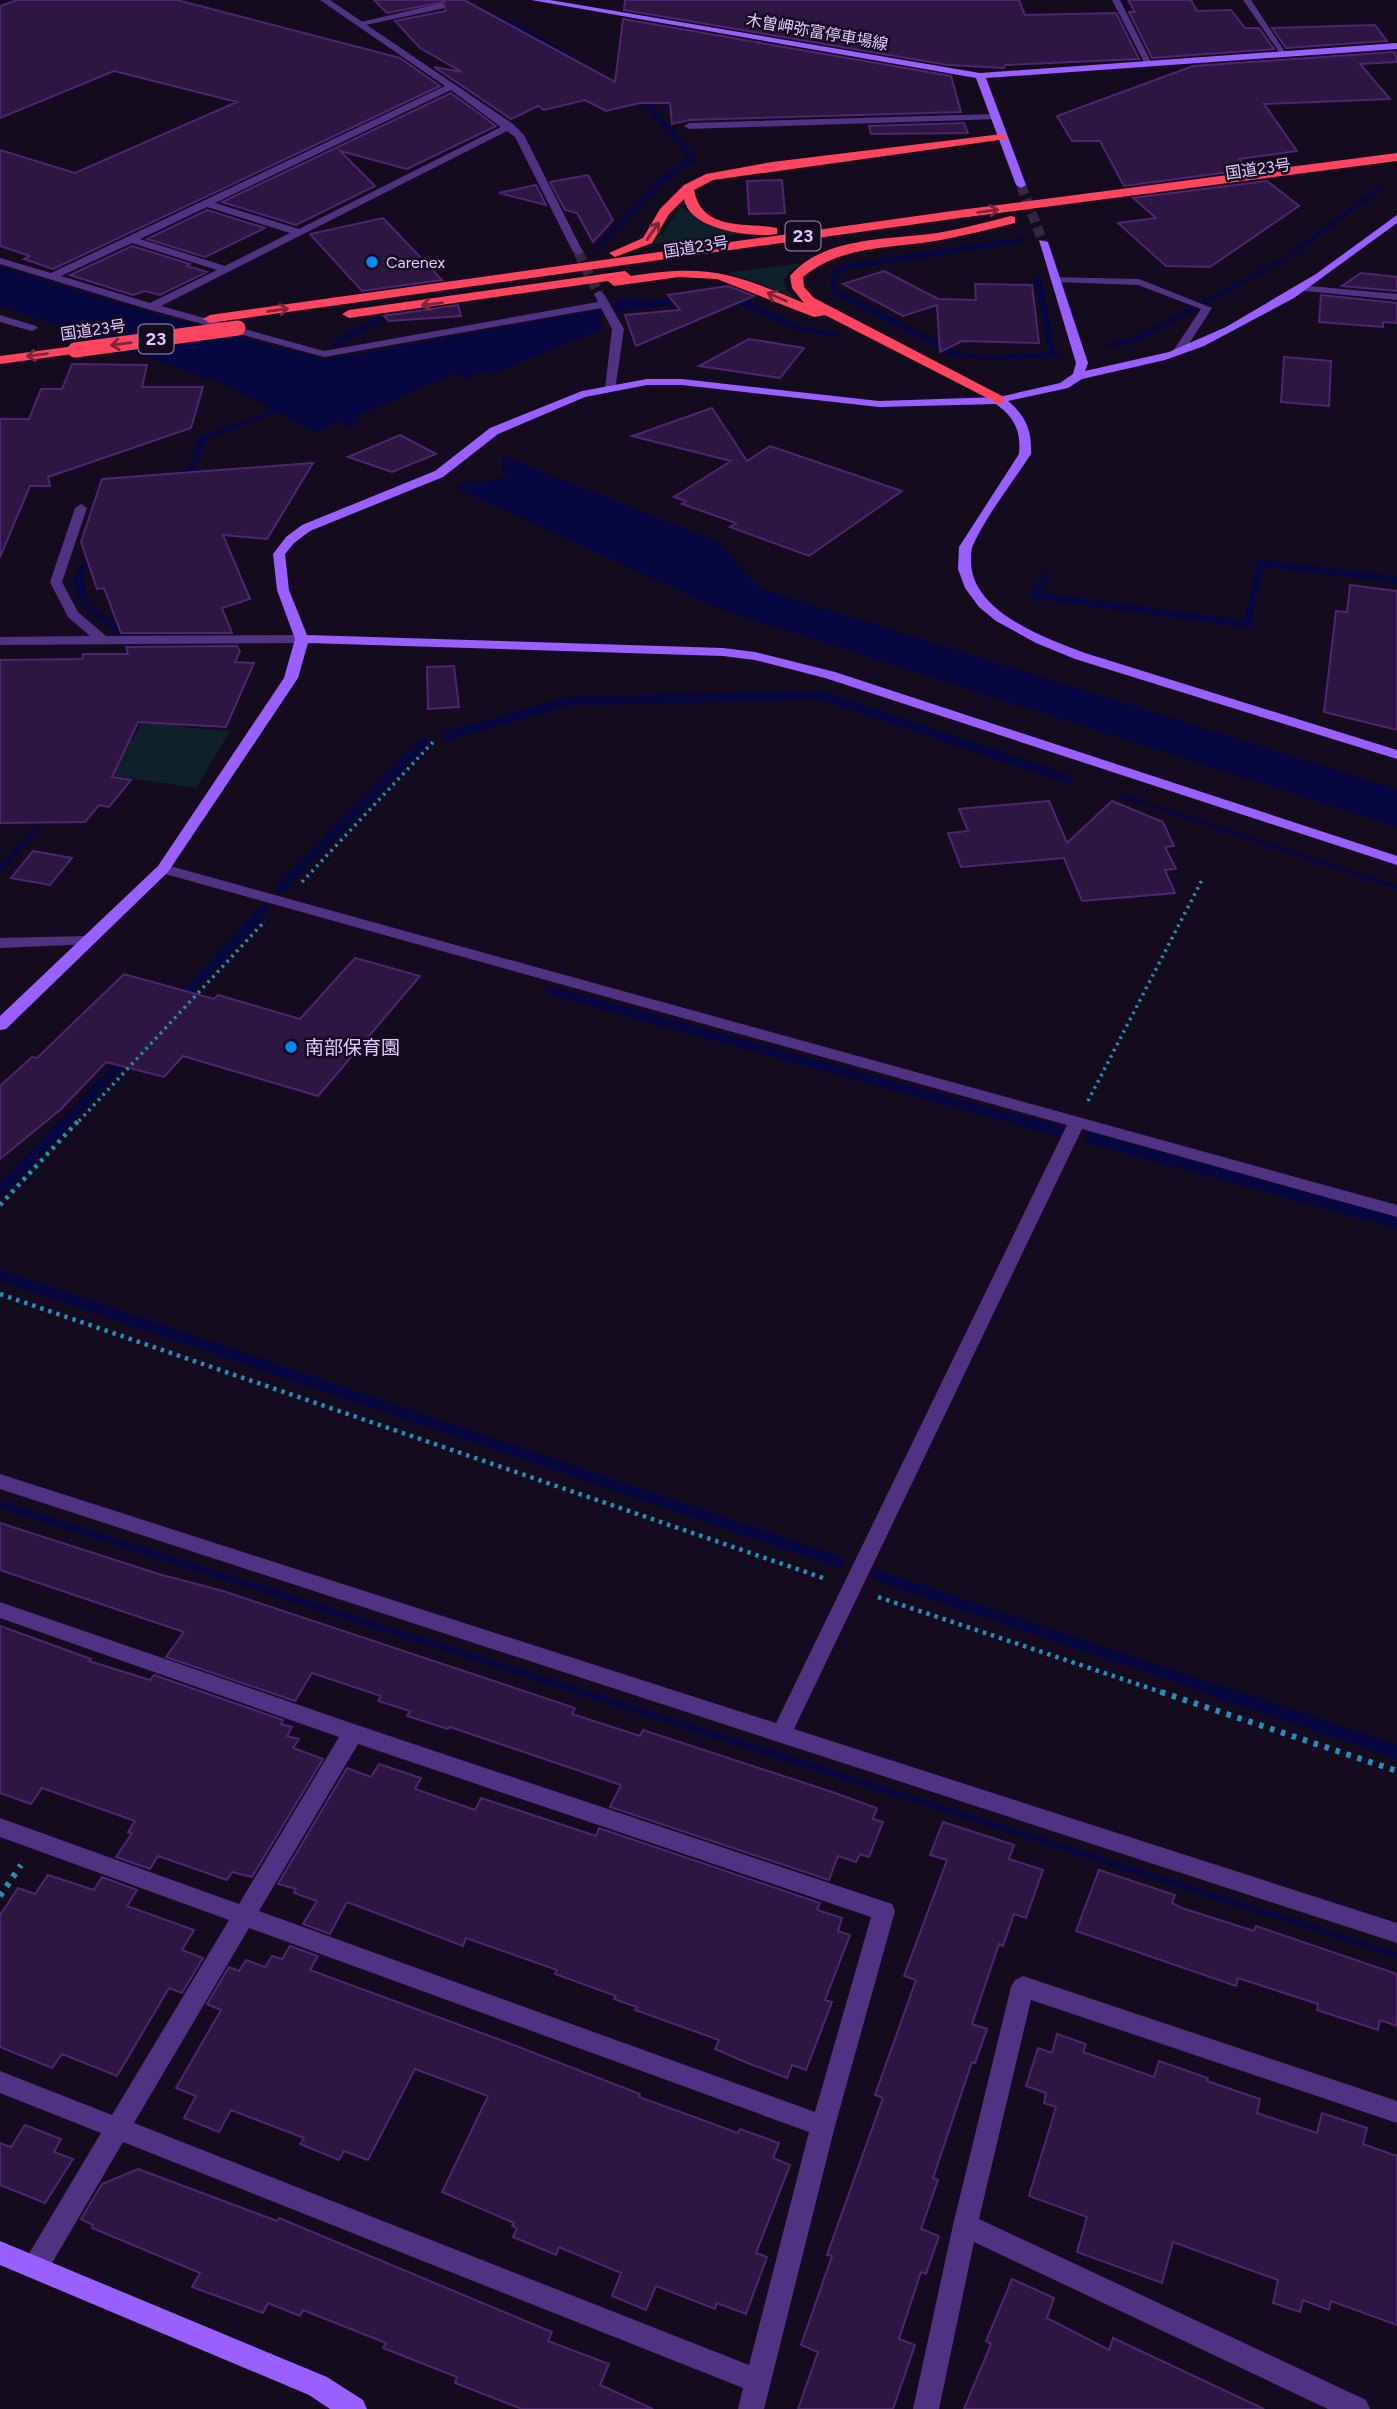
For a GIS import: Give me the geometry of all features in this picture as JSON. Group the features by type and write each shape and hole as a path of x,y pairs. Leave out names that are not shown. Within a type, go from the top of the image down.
{"highway":[{"name":"23","path":"448,285 633,248 648,240 664,212 688,188 710,177 732,171 1002,137"},
{"name":"国道23号","path":"0,347 953,215 1397,157"},
{"name":"国道23号","path":"0,360 460,300 1011,220 1397,168"},
{"name":"23","path":"688,188 691,205 697,213 711,221 756,231 790,232 953,215"},
{"name":"23","path":"999,401 863,332 809,301 798,288 796,276 812,262 836,252 942,236 1011,220"},
{"name":"23","path":"460,300 697,273 744,282 863,332"}],"street":[{"path":"324,0 510,126 519,135 578,252"},
{"name":"木曽岬弥富停車場線","path":"535,0 980,76 1149,62 1397,47"},
{"path":"1116,0 1149,62"},
{"path":"1247,0 1284,53"},
{"path":"361,23 442,6"},
{"path":"980,76 1021,185"},
{"path":"51,276 452,86"},
{"path":"689,127 995,117"},
{"path":"151,307 510,126"},
{"path":"205,203 299,232"},
{"path":"0,1025 163,869 290,678 302,639 279,573 279,554 290,540 328,518 439,474 494,431 516,419 582,394 611,388 647,382 682,382 879,404 999,401 1064,386 1078,376 1178,351 1220,334 1299,288 1369,241 1397,218"},
{"path":"131,239 225,269"},
{"path":"1043,242 1082,363 1078,376"},
{"path":"0,261 151,307 324,354 605,305 618,330 611,388"},
{"path":"1055,279 1139,282 1205,307 1178,351"},
{"path":"1299,288 1397,297"},
{"path":"0,318 32,328"},
{"path":"999,401 1017,412 1025,426 1027,438 1025,454 965,547 962,564 964,573 981,601 1003,620 1038,639 1080,656 1397,755"},
{"path":"81,508 56,582 73,614 108,640"},
{"path":"0,641 302,639 642,648 755,656 830,675 1397,861"},
{"path":"163,869 1397,1212"},
{"path":"0,943 87,941"},
{"path":"781,1734 849,1587 1077,1123"},
{"path":"0,1481 1397,1933"},
{"path":"0,1610 353,1733 884,1911 822,2126 751,2409"},
{"path":"36,2266 353,1733"},
{"path":"0,1826 822,2126"},
{"path":"926,2409 965,2225 1023,1987 1397,2112"},
{"path":"0,2082 758,2381"},
{"path":"965,2225 1357,2409"},
{"path":"0,2253 318,2386 354,2409"}],"path":[{"path":"0,1205 434,741"},
{"path":"1077,1123 1203,878"},
{"path":"0,1294 849,1587 1397,1771"},
{"path":"0,1896 38,1840"}],"shaded area":[{"path":"1378,186 1385,187 1288,259 1141,340 1110,348 1105,345 1137,336 1284,257"},
{"path":"681,207 709,225 740,234 650,244 662,234"},
{"path":"803,263 789,272 784,280 786,290 798,300 760,283 726,273"},
{"path":"0,267 161,316 324,360 616,307 615,298 665,300 727,291 801,326 840,333 837,337 796,330 723,297 600,315 601,329 490,375 482,372 465,379 454,374 355,417 362,422 350,427 340,422 315,433 277,412 207,439 186,486 180,548 88,566 83,577 88,603 127,633 132,648 79,783 0,874 0,866 72,785 125,648 116,633 82,606 73,582 81,564 172,546 181,486 199,437 272,410 215,379 198,378 198,375 0,306"},
{"path":"946,351 986,356 1058,352 1061,357 985,360 946,355"},
{"path":"502,456 717,541 760,588 1397,789 1397,827 719,609 456,488 469,481 480,483 508,476 502,471"},
{"path":"151,705 191,708 181,727 230,731 196,788 87,772 100,737 132,740"},
{"path":"1121,794 1397,886 1397,890 1119,797"},
{"path":"0,1501 1397,1952 1397,1958 0,1508"}],"building":[{"path":"17,0 177,0 400,58 440,86 53,269 24,259 30,256 0,246 0,150 75,173 237,102 114,71 0,118 0,6"},
{"path":"374,0 464,0 615,82 623,19 951,76 961,112 689,120 672,124 670,103 640,103 606,111 585,100 544,110 538,106 511,119 434,67 462,72 420,48 395,21 446,11 444,2 387,13"},
{"path":"625,0 1019,0 1025,15 1116,13 1139,59 1005,65 1004,68 948,65 624,10"},
{"path":"1128,0 1191,0 1197,11 1231,10 1245,28 1259,28 1274,49 1152,58 1129,12 1135,12"},
{"path":"1375,25 1387,41 1286,48 1272,28"},
{"path":"1395,52 1397,62 1360,64 1390,99 1264,104 1297,151 1239,159 1252,169 1124,186 1100,141 1072,141 1057,116 1193,66"},
{"path":"451,93 496,126 407,169 340,151 375,186 296,225 222,202"},
{"path":"964,123 968,133 871,134 869,126"},
{"path":"588,175 613,220 593,242 577,213 565,210 550,182"},
{"path":"782,180 785,213 749,214 747,181"},
{"path":"1267,181 1299,206 1210,267 1166,266 1118,223 1156,218 1133,198"},
{"path":"536,185 546,205 499,193"},
{"path":"207,210 265,228 205,257 147,239"},
{"path":"383,218 442,280 362,291 310,234"},
{"path":"132,246 207,272 160,295 145,291 133,295 70,275"},
{"path":"884,271 938,299 976,300 975,284 1032,285 1039,343 962,341 940,352 937,305 903,316 843,284"},
{"path":"1361,273 1397,277 1397,291 1342,286"},
{"path":"728,286 754,296 636,346 625,315 680,310 668,295"},
{"path":"1321,295 1397,303 1397,323 1383,322 1383,327 1319,322"},
{"path":"458,305 461,316 389,321 384,316"},
{"path":"749,339 804,348 780,378 699,366"},
{"path":"1284,357 1331,361 1329,406 1281,402"},
{"path":"72,364 147,365 142,387 203,387 191,428 48,477 50,486 30,486 0,557 0,419 29,419 41,389 62,389"},
{"path":"712,408 747,461 770,446 902,491 809,556 730,527 736,523 682,504 686,501 674,497 731,461 632,436"},
{"path":"400,435 436,454 392,472 348,457"},
{"path":"313,463 267,539 223,535 250,599 222,608 232,633 121,633 104,588 97,589 81,542 102,479"},
{"path":"1350,585 1397,591 1397,730 1324,712 1336,611 1347,612"},
{"path":"237,646 240,651 235,662 254,663 226,727 138,722 112,777 131,780 109,807 99,805 85,822 0,823 0,660 82,659 83,654 128,654 126,647"},
{"path":"454,666 459,707 428,709 427,667"},
{"path":"1049,801 1067,843 1112,801 1163,822 1174,846 1165,847 1176,869 1165,870 1175,893 1082,901 1064,858 961,867 948,833 968,831 959,809"},
{"path":"33,851 72,858 50,885 11,878"},
{"path":"355,958 420,976 318,1096 183,1056 164,1077 106,1062 60,1110 0,1159 0,1086 32,1057 37,1058 124,974 214,999 218,995 300,1019"},
{"path":"0,1523 162,1575 223,1591 575,1708 572,1714 640,1736 643,1730 832,1792 877,1808 873,1819 883,1822 869,1857 860,1854 856,1862 838,1856 829,1880 610,1807 621,1785 450,1727 448,1729 407,1716 410,1711 378,1701 381,1696 312,1673 295,1701 166,1657 184,1632 0,1570"},
{"path":"0,1626 91,1659 89,1661 150,1680 154,1675 283,1720 281,1724 292,1727 287,1736 299,1739 293,1748 323,1759 252,1877 232,1872 227,1880 158,1856 150,1869 116,1857 132,1833 128,1832 135,1821 42,1788 31,1804 0,1793"},
{"path":"379,1764 421,1778 415,1789 475,1810 481,1798 596,1836 599,1828 820,1903 817,1910 842,1918 838,1931 850,1935 825,2000 832,2002 806,2070 792,2065 787,2078 715,2049 719,2040 635,2010 637,2007 614,1999 616,1996 555,1974 557,1970 466,1938 463,1946 347,1902 330,1934 303,1924 317,1901 294,1893 296,1889 278,1884 347,1768 371,1777"},
{"path":"943,1822 1014,1845 1009,1859 1043,1870 1026,1918 1014,1914 1003,1946 999,1944 972,2024 987,2029 975,2063 972,2062 933,2178 938,2180 921,2229 939,2236 926,2274 921,2272 899,2339 915,2345 893,2409 798,2409 818,2352 801,2345 832,2256 827,2255 883,2098 875,2095 916,1980 904,1976 947,1860 930,1855"},
{"path":"1099,1870 1175,1895 1172,1903 1182,1908 1254,1931 1256,1926 1397,1974 1397,2026 1380,2020 1378,2030 1317,2010 1318,2004 1238,1978 1236,1986 1076,1931"},
{"path":"48,1875 94,1890 102,1877 137,1890 127,1906 194,1930 182,1950 203,1958 182,1993 169,1988 117,2076 62,2054 52,2068 0,2047 0,1915 18,1888 35,1894"},
{"path":"290,1946 318,1956 310,1970 506,2042 640,2094 639,2097 738,2133 740,2129 779,2143 773,2158 790,2165 756,2253 767,2257 746,2314 717,2303 715,2309 656,2286 646,2310 612,2296 621,2273 559,2247 556,2255 513,2237 517,2228 512,2226 514,2223 442,2192 488,2096 415,2069 368,2160 344,2151 339,2160 300,2144 304,2138 231,2110 219,2132 184,2118 196,2096 176,2088 221,2010 207,2004 229,1967 239,1971 246,1960 265,1967 272,1956 282,1959"},
{"path":"1057,2034 1086,2044 1083,2052 1154,2077 1159,2061 1208,2078 1207,2081 1260,2099 1257,2113 1317,2133 1322,2113 1367,2128 1363,2144 1397,2156 1397,2325 1331,2301 1329,2310 1303,2300 1300,2312 1273,2303 1278,2280 1173,2242 1162,2283 1077,2252 1087,2217 1029,2196 1056,2107 1044,2103 1046,2093 1026,2086 1038,2048 1052,2053"},
{"path":"25,2125 61,2139 54,2152 73,2159 45,2203 0,2185 0,2143 11,2147"},
{"path":"138,2169 277,2221 279,2218 552,2332 548,2341 609,2364 600,2385 653,2409 522,2409 455,2383 457,2377 383,2348 386,2343 303,2310 300,2316 268,2303 263,2313 192,2287 200,2273 92,2228 93,2225 81,2219 102,2184"},
{"path":"1012,2279 1054,2298 1047,2318 1109,2350 1113,2338 1264,2409 964,2409 991,2344 986,2341"}],"waterway":[{"path":"497,19 515,25 568,57"},
{"path":"598,248 659,183 693,158 646,103 636,97"},
{"path":"837,293 833,285 837,271 851,266 1021,240"},
{"path":"1038,278 1041,295"},
{"path":"837,293 956,354"},
{"path":"1041,293 1052,355"},
{"path":"336,343 377,320"},
{"path":"1046,576 1033,595 1247,624 1261,563 1397,580"},
{"path":"447,736 569,701 820,695 1068,779"},
{"path":"280,889 423,742"},
{"path":"180,1000 264,910"},
{"path":"552,991 1020,1121"},
{"path":"66,1121 128,1055"},
{"path":"0,1191 68,1119"},
{"path":"1014,1119 1058,1131"},
{"path":"1090,1138 1397,1223"},
{"path":"0,1275 839,1562"},
{"path":"876,1575 1226,1694"},
{"path":"1220,1692 1397,1752"}],"tunnel":[{"path":"1021,185 1043,242"},
{"path":"578,252 599,294"}],"place":[{"name":"Carenex","path":"372,262"},
{"name":"南部保育園","path":"291,1047"}]}
